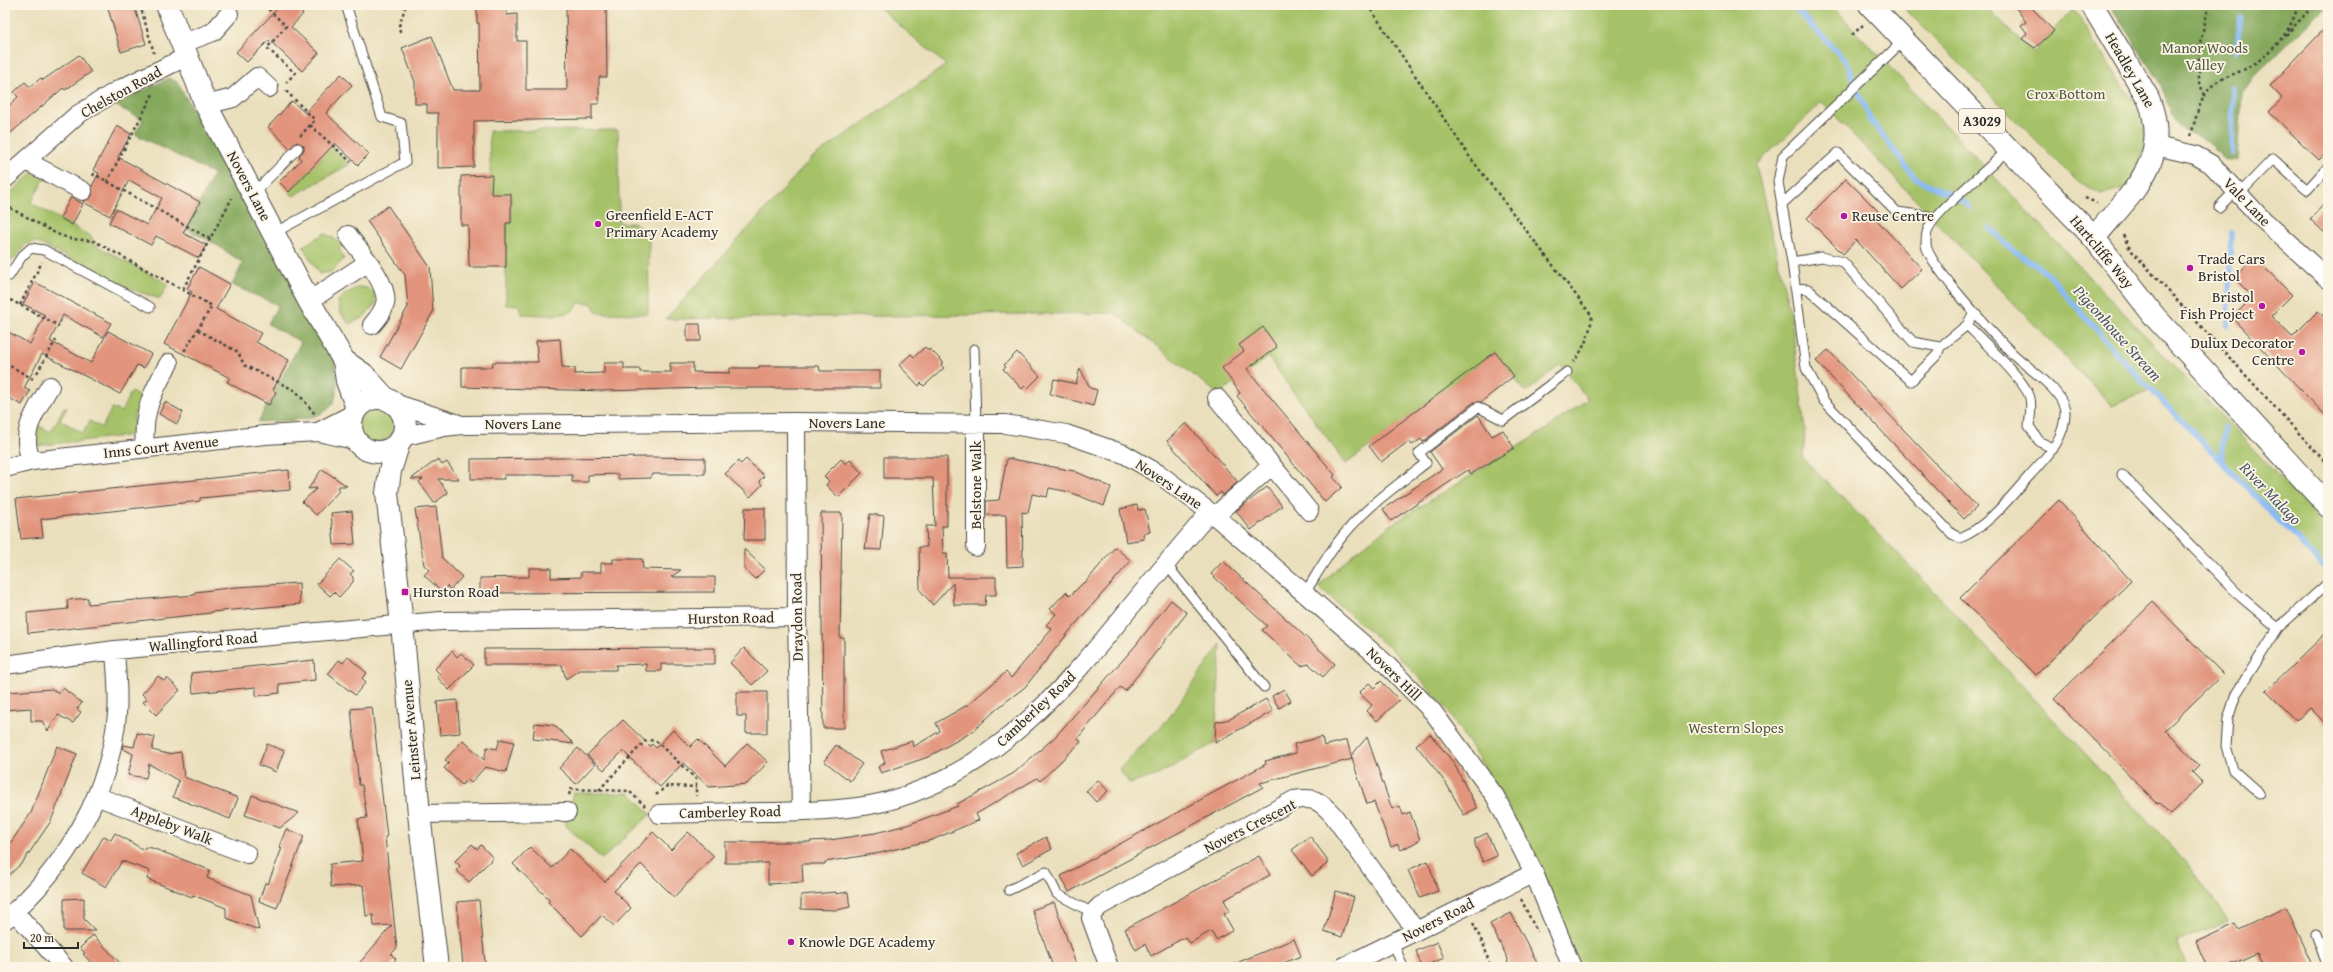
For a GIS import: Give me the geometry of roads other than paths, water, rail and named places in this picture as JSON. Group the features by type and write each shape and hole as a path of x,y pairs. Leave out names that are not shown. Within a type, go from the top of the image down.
{"main road":[{"name":"Novers Lane","path":"167,5 174,59 206,105 248,186 344,361 355,411"},
{"name":"Hartcliffe Way","path":"1870,5 2094,238 2155,316 2328,506"},
{"name":"Headley Lane","path":"2092,5 2148,98 2154,113 2156,146 2144,179 2094,238"},
{"name":"Novers Lane","path":"344,361 363,374 390,401"},
{"path":"370,399 390,401 401,410 404,419 401,440 392,448 379,453 358,444 350,428 355,411 370,399"},
{"name":"Leinster Avenue","path":"401,440 390,471 387,493 402,624 419,814 437,967"},
{"name":"Leinster Avenue","path":"358,444 374,464 387,493"}],"street":[{"name":"Chelston Road","path":"5,179 77,115 174,59 213,32 229,14"},
{"path":"206,105 232,98 257,77 269,88"},
{"name":"Vale Lane","path":"2156,146 2203,158 2260,217 2328,279"},
{"path":"26,161 83,191"},
{"path":"348,235 384,286 386,296 382,313 372,325"},
{"path":"310,301 367,263"},
{"path":"145,448 145,417 151,396 169,362"},
{"path":"32,461 27,451 27,430 50,387"},
{"path":"1217,398 1271,466 1310,511"},
{"name":"Novers Lane","path":"390,401 462,425"},
{"name":"Inns Court Avenue","path":"5,468 32,461 322,430 355,411"},
{"name":"Novers Lane","path":"401,440 444,427 462,425 796,422 976,423 1037,428 1066,434 1124,454 1158,474 1213,514"},
{"name":"Draydon Road","path":"796,422 797,617 801,811"},
{"name":"Belstone Walk","path":"976,423 976,547"},
{"name":"Inns Court Avenue","path":"322,430 358,444"},
{"name":"Camberley Road","path":"652,810 696,813 801,811 847,808 883,802 913,793 942,781 978,760 1007,739 1059,691 1166,564 1213,514 1271,466"},
{"name":"Novers Hill","path":"1213,514 1384,662 1433,712 1495,796 1534,873"},
{"name":"Hurston Road","path":"402,624 441,621 797,617"},
{"name":"Wallingford Road","path":"5,666 116,650 402,624"},
{"path":"64,967 9,916 60,859 87,816 96,796 108,759 117,714 116,650"},
{"name":"Appleby Walk","path":"96,796 248,854"},
{"name":"Novers Crescent","path":"1093,913 1100,906 1294,800 1310,798 1322,804 1333,815 1416,931"},
{"path":"419,814 567,812"},
{"path":"1534,873 1572,967"},
{"name":"Novers Road","path":"1343,967 1534,873"},
{"path":"1093,913 1091,918 1092,925 1109,967"}],"lane":[{"path":"274,233 405,162 401,123 382,117 346,5"},
{"path":"1904,40 1836,107 1783,156 1778,182 1792,262 1806,368 1824,401 1952,534 1960,538 1974,532 1992,516 2052,449 2062,434 2066,411 2060,397 2010,352 1974,312 1933,259 1926,245 1928,230 1934,217 1945,209 2009,149"},
{"path":"248,186 298,148"},
{"path":"1782,202 1838,154 1897,212 1934,217"},
{"path":"2219,207 2273,159 2307,190 2328,168"},
{"path":"5,273 9,276 22,256 31,248 47,252 150,307"},
{"path":"1792,262 1822,257 1843,262 1913,342 1940,347"},
{"path":"1795,288 1808,289 1911,381 1937,355 1940,347 1968,325 1974,312"},
{"path":"1968,325 2009,367 2030,397 2031,412 2029,426 2039,441 2052,449"},
{"path":"974,349 976,423"},
{"path":"1305,593 1335,546 1349,529 1380,498 1426,463 1419,452 1478,408 1503,420 1567,372"},
{"path":"2122,475 2241,597 2278,628"},
{"path":"1166,564 1264,688"},
{"path":"2259,794 2233,770 2226,746 2228,720 2236,694 2278,628 2328,583"},
{"path":"1009,890 1046,872 1057,894 1093,913"},
{"path":"2316,934 2328,967"},
{"path":"1393,942 1402,967"}],"waterway":[{"name":"Pigeonhouse Stream","path":"1792,5 1845,60 1870,119 1915,178 1961,200 1969,207"},
{"name":"River Malago","path":"2236,51 2241,17"},
{"name":"River Malago","path":"2232,153 2233,88"},
{"name":"Pigeonhouse Stream","path":"1990,228 2009,247 2047,273 2127,365 2221,461"},
{"name":"River Malago","path":"2228,326 2231,233"},
{"name":"River Malago","path":"2225,427 2221,461 2324,567"}],"place":[{"name":"Reuse Centre","path":"1844,216"},
{"name":"Greenfield E-ACT Primary Academy","path":"598,224"},
{"name":"Trade Cars Bristol","path":"2190,268"},
{"name":"Bristol Fish Project","path":"2262,306"},
{"name":"Dulux Decorator Centre","path":"2302,352"},
{"name":"Hurston Road","path":"405,592"},
{"name":"Knowle DGE Academy","path":"791,942"}],"park label":[{"name":"Manor Woods Valley","path":"2205,56"},
{"name":"Crox Bottom","path":"2066,94"},
{"name":"Western Slopes","path":"1736,728"}]}
